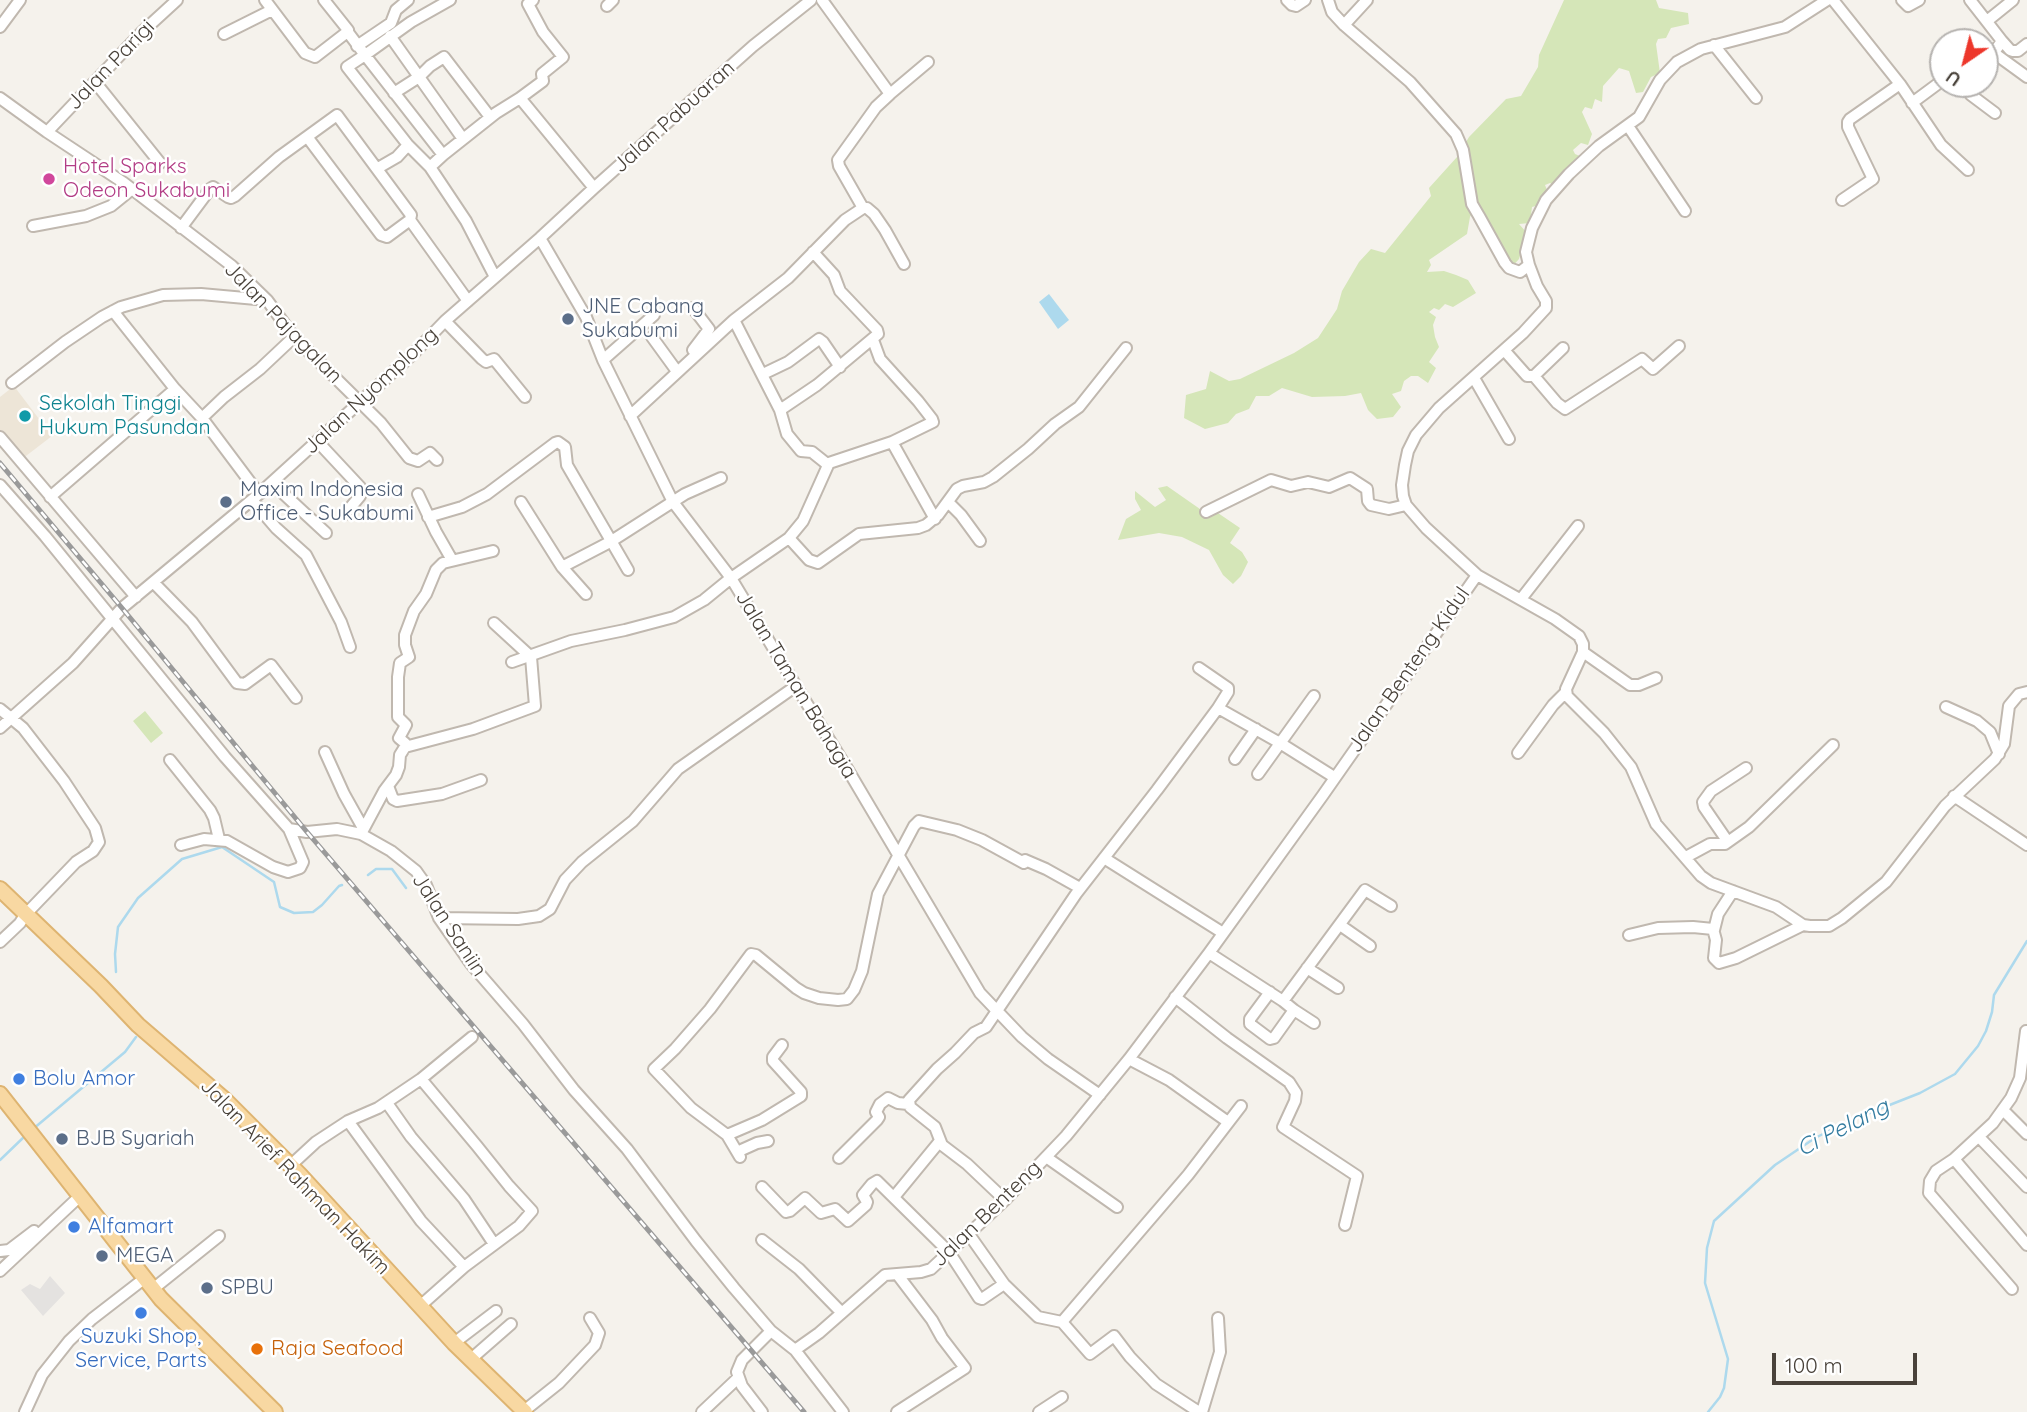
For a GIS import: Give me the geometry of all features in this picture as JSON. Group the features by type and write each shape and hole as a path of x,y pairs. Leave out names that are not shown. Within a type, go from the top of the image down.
{"main road":[{"name":"Jalan Arief Rahman Hakim","path":"0,889 138,1025 225,1100 290,1166 419,1307 525,1411"},
{"path":"0,1094 149,1284 275,1412"}],"street":[{"path":"0,27 20,0"},
{"name":"Jalan Parigi","path":"47,132 141,33 177,0"},
{"path":"265,0 305,53 311,57 320,55 347,31"},
{"path":"324,0 346,26 356,46 443,155"},
{"path":"356,46 391,23 396,10 408,0"},
{"path":"450,0 411,22 347,67 408,145 430,167 466,221 495,277"},
{"path":"430,167 490,117 543,81 542,74 563,57 542,32 528,4 533,0"},
{"name":"Jalan Pabuaran","path":"540,238 753,46 811,0"},
{"path":"822,0 890,94"},
{"path":"1287,0 1296,6 1305,0"},
{"path":"1328,0 1332,12 1400,73 1456,134 1463,149 1472,204 1509,268 1520,272 1529,265"},
{"path":"1344,24 1367,0"},
{"path":"1206,512 1271,480 1291,486 1308,482 1329,487 1350,478 1367,489 1371,505 1389,509 1406,505 1402,485 1412,443 1438,408 1474,378 1546,308 1546,301 1537,286 1526,253 1527,242 1546,200 1599,146 1642,114 1660,79 1669,68 1689,54 1714,45 1785,27 1827,0"},
{"path":"1833,0 1900,84 1941,145 1968,170"},
{"path":"1902,0 1905,5 1911,6 1919,0"},
{"path":"1969,0 2010,50 2018,51 2027,44"},
{"path":"1987,21 2013,0"},
{"path":"224,34 272,10"},
{"path":"390,36 463,139"},
{"path":"1999,45 2002,41"},
{"path":"1714,45 1756,98"},
{"path":"1999,56 2027,77"},
{"path":"394,93 444,57 490,117"},
{"path":"863,208 838,160 876,107 928,62"},
{"path":"95,82 160,163"},
{"path":"1842,200 1874,179 1848,122 1900,84"},
{"path":"1912,103 1929,90"},
{"name":"Jalan Pajagalan","path":"0,98 132,189 232,266 267,300 294,337 381,423 409,458 418,461 430,453 437,460"},
{"path":"520,98 594,188"},
{"path":"1975,98 1995,113"},
{"path":"181,228 210,189 217,188 231,198 279,157 337,115 411,215 410,220 467,301"},
{"path":"1628,126 1685,211"},
{"path":"308,138 381,235 387,237 410,220"},
{"path":"378,168 397,157 408,145"},
{"path":"33,226 86,216 111,206 132,189"},
{"path":"629,414 734,320 788,278 845,220 863,208 874,214 886,230 904,264"},
{"name":"Jalan Nyomplong","path":"0,728 73,663 112,618 272,483 445,321 540,238"},
{"name":"Jalan Taman Bahagia","path":"540,238 586,317 603,360 673,502 732,578 980,993 1022,1037 1100,1096"},
{"path":"780,410 817,385 873,340 878,332 840,290 834,275 813,252"},
{"path":"12,383 65,342 113,311 163,295 201,294 267,300"},
{"path":"629,414 676,370 709,329 693,308"},
{"path":"113,311 175,389 202,418 276,528 306,555 341,622 350,647"},
{"path":"603,360 654,315"},
{"path":"734,320 780,410 787,434 801,451 811,452 827,464"},
{"path":"445,321 482,359 486,362 494,359 525,397"},
{"path":"202,418 294,337"},
{"path":"652,337 676,370"},
{"path":"763,374 788,362 819,339 839,367"},
{"path":"512,663 571,640 674,617 704,600 789,538 803,521 827,464 892,442 933,421 880,359 873,340"},
{"path":"1534,376 1565,409 1642,359 1653,369 1679,346"},
{"path":"789,538 808,560 818,563 859,534 918,528 935,519 960,487 984,482 993,477 1079,407 1126,348"},
{"path":"1504,350 1527,376 1534,376 1563,348"},
{"path":"1474,378 1509,439"},
{"path":"50,496 175,389"},
{"path":"0,437 136,597"},
{"path":"318,442 362,491 345,514"},
{"path":"428,517 462,507 487,494 558,442 565,447 567,465 628,570"},
{"path":"892,442 935,519"},
{"path":"562,567 610,542 685,494 721,478"},
{"path":"272,483 326,533"},
{"path":"0,485 225,757 289,829 303,862 300,868 288,872 279,870 235,844 219,839 204,839 181,845"},
{"path":"418,494 452,560"},
{"path":"521,502 562,567 586,594"},
{"path":"948,502 981,541"},
{"name":"Jalan Benteng Kidul","path":"1100,1096 1209,953 1477,575 1426,528 1406,505"},
{"path":"1521,599 1578,526"},
{"path":"405,747 405,743 399,738 406,725 398,718 397,694 400,663 409,657 405,645 408,626 436,570 443,563 493,551"},
{"path":"1477,575 1576,633 1583,644 1583,652 1565,693 1518,753"},
{"path":"154,583 192,622 237,683 245,684 271,665 296,698"},
{"path":"362,831 398,771 400,755 405,747 473,729 535,706 531,657 494,623"},
{"path":"1583,652 1630,685 1639,685 1656,678"},
{"path":"908,1104 942,1063 956,1053 974,1033 986,1027 997,1013 1080,888 1218,708 1228,688 1199,668"},
{"path":"439,918 518,919 539,916 550,909 565,880 582,862 633,821 678,769 796,686"},
{"path":"1565,693 1604,733 1631,767 1656,824 1706,880 1776,907 1803,925 1817,927 1829,926 1842,918 1886,882 1937,815 1999,754 2004,744 2009,706 2018,694 2027,692"},
{"path":"1258,774 1314,696"},
{"path":"1946,707 1976,721 1990,732 1999,754"},
{"path":"1218,708 1334,777"},
{"path":"0,709 23,727 64,780 95,828 99,842 93,851 76,862 0,942"},
{"path":"1235,759 1256,729"},
{"path":"1686,857 1710,844 1728,842 1763,815 1833,744"},
{"path":"325,752 362,831"},
{"path":"170,760 210,810 219,839"},
{"path":"1728,842 1703,802 1711,791 1746,768"},
{"path":"388,786 397,802 442,794 481,780"},
{"path":"1954,796 2027,845"},
{"path":"768,1141 757,1143 739,1155 727,1135 691,1108 654,1071 710,1009 752,953 796,988 812,996 843,1000 851,996 868,949 878,894 916,824 922,821 945,826 982,840 1024,863 1025,860 1080,888"},
{"name":"Jalan Saniin","path":"289,829 307,832 362,831 416,872 426,885 439,918 471,964 523,1024 574,1090 627,1149 696,1241 771,1331"},
{"path":"1104,858 1223,933"},
{"path":"1283,1001 1365,890 1391,906"},
{"path":"1732,891 1718,914 1714,930 1714,958 1719,963 1736,958 1803,925"},
{"path":"1340,925 1370,946"},
{"path":"1629,935 1671,927 1714,930"},
{"path":"1209,953 1314,1023"},
{"path":"1307,968 1338,988"},
{"path":"1270,992 1251,1020 1252,1027 1273,1040 1294,1010"},
{"path":"1175,997 1289,1082 1296,1093 1295,1101 1283,1127 1357,1176 1345,1225"},
{"path":"2012,1289 1929,1193 1930,1181 1936,1171 1979,1137 2011,1098 2024,1073 2027,1029"},
{"path":"290,1166 316,1142 348,1121 387,1103 421,1079 472,1037"},
{"path":"727,1135 762,1120 801,1096 801,1092 772,1059 782,1045"},
{"path":"1129,1059 1169,1080 1228,1122"},
{"path":"419,1307 464,1267 519,1226 532,1212 421,1079"},
{"name":"Jalan Benteng","path":"795,1350 819,1333 885,1275 927,1271 1005,1200 1100,1096"},
{"path":"839,1158 877,1120 877,1109 888,1098 908,1104 935,1127 942,1145 967,1164 1005,1200"},
{"path":"387,1103 411,1137 464,1199 494,1244"},
{"path":"1062,1322 1157,1213 1241,1106"},
{"path":"2003,1110 2027,1134"},
{"path":"348,1121 421,1221 464,1267"},
{"path":"1979,1137 2027,1187"},
{"path":"894,1197 940,1141"},
{"path":"1046,1157 1118,1208"},
{"path":"1954,1158 2027,1245"},
{"path":"762,1187 786,1212 805,1198 821,1213 835,1209 848,1221 866,1205 867,1202 862,1196 875,1181 880,1183 949,1252 980,1299 1004,1284"},
{"path":"0,1271 80,1196"},
{"path":"0,1251 9,1250 35,1230 43,1230"},
{"path":"968,1233 1004,1284 1038,1317 1062,1322 1090,1354 1112,1336 1117,1337 1146,1375 1200,1412 1220,1352 1218,1318"},
{"path":"25,1412 42,1375 69,1341 92,1320 219,1236"},
{"path":"762,1240 799,1269 841,1312"},
{"path":"897,1274 965,1368 897,1412"},
{"path":"454,1343 496,1311"},
{"path":"525,1411 559,1383 595,1345 599,1333 590,1318"},
{"path":"471,1359 511,1324"},
{"path":"762,1412 738,1378 737,1372 742,1360 771,1331 795,1350 843,1412"},
{"path":"702,1412 738,1378"},
{"path":"1039,1412 1062,1397"}],"shaded area":[{"path":"14,386 52,436 22,459 0,432 0,397"},
{"path":"50,1276 65,1293 43,1316 21,1290 30,1284 40,1289"}],"green space":[{"path":"1564,0 1656,0 1659,8 1688,13 1689,24 1671,28 1666,38 1658,39 1656,44 1660,73 1651,77 1643,92 1636,93 1629,71 1619,68 1603,86 1602,102 1595,99 1592,109 1585,107 1582,112 1592,134 1588,145 1581,143 1573,150 1582,157 1584,169 1576,172 1560,190 1550,183 1545,185 1547,190 1555,195 1550,202 1532,207 1530,223 1519,224 1527,233 1519,259 1511,268 1471,215 1467,234 1429,260 1431,265 1427,272 1444,271 1468,280 1476,293 1453,307 1445,304 1439,310 1434,308 1429,312 1436,317 1433,325 1439,347 1429,362 1436,368 1428,383 1418,376 1411,376 1404,381 1401,391 1392,394 1401,407 1393,417 1377,419 1368,410 1361,393 1312,397 1282,388 1269,396 1256,396 1249,409 1236,414 1228,423 1205,429 1184,418 1186,395 1206,389 1210,371 1229,381 1240,379 1294,353 1318,338 1337,309 1342,291 1359,262 1371,249 1385,253 1431,196 1429,188 1457,157 1469,137 1506,99 1521,96 1538,67 1539,55"},
{"path":"1167,486 1210,516 1215,511 1240,528 1230,543 1242,552 1248,562 1241,576 1233,584 1223,575 1209,550 1182,537 1159,533 1118,540 1126,519 1141,510 1135,499 1135,491 1155,507 1166,500 1158,488"},
{"path":"145,711 163,733 151,743 133,721"}],"water":[{"path":"1049,294 1069,320 1058,329 1039,302"}],"waterway":[{"path":"116,972 118,927 138,898 182,859 222,847 274,882 280,907 294,913 313,912 342,885"},
{"path":"368,875 376,869 392,869 406,888"},
{"name":"Ci Pelang","path":"1708,1412 1724,1388 1728,1359 1705,1283 1707,1248 1714,1221 1775,1165 1815,1138 1849,1121 1920,1093 1955,1074 1978,1046 1992,1012 1994,995 2027,941"},
{"path":"33,1129 125,1052 136,1037"},
{"path":"0,1160 25,1136"}],"railway":[{"path":"0,463 307,832 804,1412"}],"place":[{"name":"Hotel Sparks Odeon Sukabumi","path":"49,179"},
{"name":"JNE Cabang Sukabumi","path":"568,319"},
{"name":"Sekolah Tinggi Hukum Pasundan","path":"25,416"},
{"name":"Maxim Indonesia Office - Sukabumi","path":"226,502"},
{"name":"Bolu Amor","path":"19,1079"},
{"name":"BJB Syariah","path":"62,1139"},
{"name":"Alfamart","path":"74,1227"},
{"name":"MEGA","path":"102,1256"},
{"name":"SPBU","path":"207,1288"},
{"name":"Suzuki Shop, Service, Parts","path":"141,1313"},
{"name":"Raja Seafood","path":"257,1349"}]}
